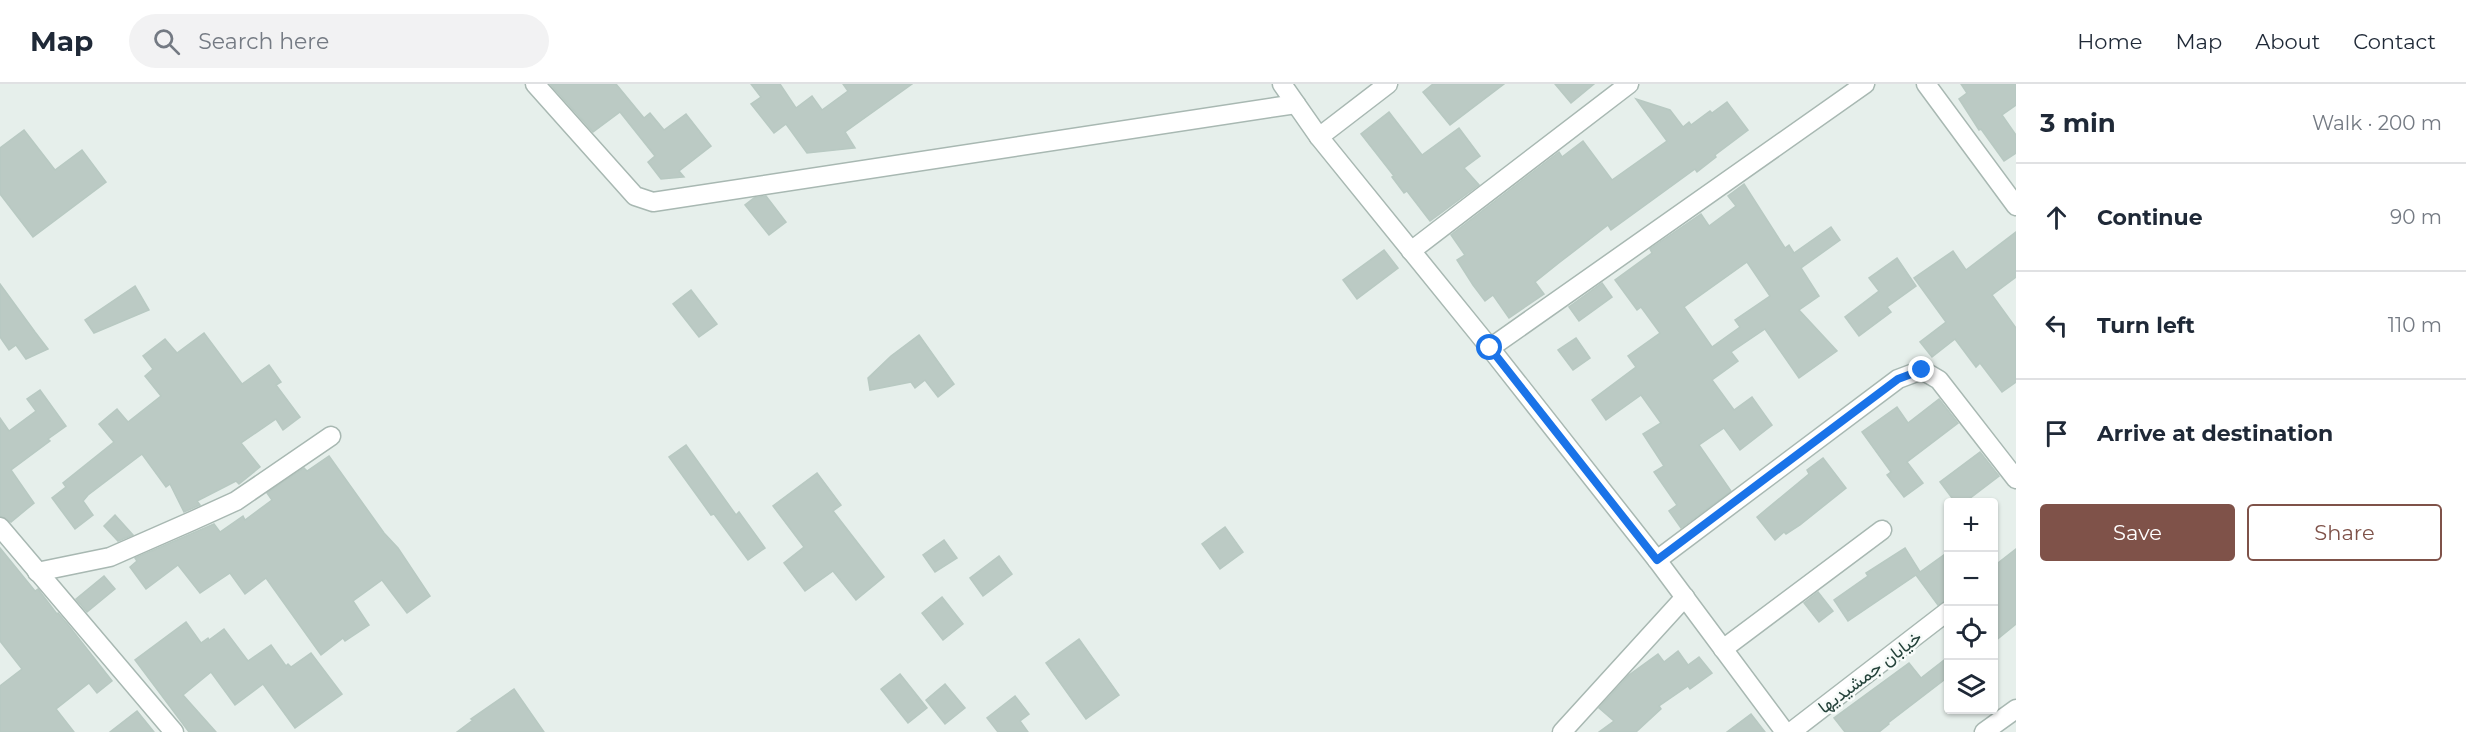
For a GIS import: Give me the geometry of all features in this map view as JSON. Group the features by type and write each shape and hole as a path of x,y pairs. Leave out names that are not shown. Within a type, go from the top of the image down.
{"street":[{"path":"535,84 634,196 653,202 1296,104"},
{"path":"1282,84 1318,137 1490,348 1657,560 1785,732"},
{"path":"1318,137 1388,84"},
{"path":"1411,250 1629,84"},
{"path":"1490,348 1865,84"},
{"path":"1926,84 2016,206"},
{"path":"1657,560 1898,379 1922,370 1939,380 2016,479"},
{"path":"38,572 110,557 236,501 331,436"},
{"path":"0,527 174,732"},
{"path":"1723,649 1882,530"},
{"path":"1562,732 1685,597"},
{"name":"خیابان جمشیدیها","path":"1791,732 1944,614"},
{"path":"1984,732 2016,709"}],"building":[{"path":"550,84 616,84 644,118 650,113 664,130 686,114 711,146 679,171 684,177 661,179 648,162 655,156 620,112 593,132"},
{"path":"751,84 780,84 796,108 812,96 822,110 848,91 843,84 912,84 845,132 855,148 807,153 786,124 774,133 751,104 761,97"},
{"path":"1433,84 1504,84 1450,125 1423,92"},
{"path":"1555,84 1594,84 1571,103"},
{"path":"1961,84 2016,84 2016,105 2002,115 2016,135 2016,153 2004,161 1981,129 1979,130 1959,99 1967,93"},
{"path":"1636,99 1670,110 1683,127 1689,122 1691,125 1727,102 1748,130 1697,172 1695,169 1611,230 1608,225 1560,262 1535,282 1544,294 1509,318 1493,295 1485,301 1473,285 1457,260 1465,255 1451,235 1559,152 1562,157 1583,141 1612,180 1667,141"},
{"path":"1389,112 1422,155 1459,128 1480,156 1464,168 1479,185 1430,221 1407,191 1404,193 1392,177 1394,176 1361,134"},
{"path":"24,130 55,170 82,150 106,182 33,237 0,194 0,148"},
{"path":"1744,184 1785,248 1789,245 1794,253 1831,227 1840,240 1801,268 1819,296 1799,310 1837,351 1799,378 1765,329 1731,352 1738,361 1712,380 1734,410 1752,397 1772,425 1740,450 1724,428 1699,445 1731,491 1681,528 1669,511 1677,505 1654,472 1664,466 1643,434 1661,423 1641,395 1606,420 1592,400 1636,367 1628,356 1660,333 1641,307 1637,310 1615,280 1652,253 1650,249 1701,214 1709,226 1736,206 1728,196","holes":["1747,262 1770,296 1735,320 1740,327 1712,347 1684,307"]},
{"path":"766,196 786,222 769,235 745,205 754,198"},
{"path":"2016,232 2016,277 1992,295 2016,328 2016,382 2002,392 1980,363 1976,367 1955,339 1932,357 1920,342 1946,322 1914,278 1953,251 1966,270"},
{"path":"1384,250 1398,268 1357,299 1343,280"},
{"path":"1897,258 1916,286 1887,307 1891,312 1859,336 1845,317 1879,291 1869,278"},
{"path":"1602,283 1612,297 1579,321 1569,307"},
{"path":"0,284 48,349 26,359 16,345 9,350 0,337"},
{"path":"135,286 149,310 94,333 85,320"},
{"path":"691,290 717,324 699,337 673,304"},
{"path":"204,333 242,384 269,365 281,382 276,385 300,417 283,430 276,419 241,443 260,467 239,484 236,481 197,501 200,505 184,512 170,484 166,487 142,454 88,495 83,501 93,515 75,529 52,498 66,487 63,483 114,442 99,424 117,409 128,422 161,396 145,376 153,369 143,356 165,339 177,353"},
{"path":"919,335 954,384 938,397 925,380 915,388 911,382 870,390 868,378 891,356"},
{"path":"1576,338 1590,358 1573,370 1558,350"},
{"path":"40,390 66,426 11,470 34,503 11,522 0,516 0,418 9,431 36,411 27,399"},
{"path":"1939,399 1958,423 1907,462 1923,483 1904,497 1887,475 1891,472 1862,432 1897,407 1908,423"},
{"path":"686,445 736,515 739,512 765,548 748,560 714,514 711,515 669,457"},
{"path":"1980,452 1999,476 1970,498 1952,498 1940,482"},
{"path":"329,456 384,533 398,548 430,596 407,613 382,580 353,601 369,625 345,641 343,638 321,655 266,578 245,594 230,573 200,593 178,565 146,589 130,567 137,561 135,558 214,524 220,532 243,516 245,520 272,500 267,493 304,468 307,471"},
{"path":"1823,458 1846,488 1800,525 1786,534 1784,532 1775,540 1757,517 1809,474 1807,470"},
{"path":"817,473 841,505 833,511 884,577 856,600 833,571 805,591 784,563 804,547 773,506"},
{"path":"115,515 133,535 118,541 104,526"},
{"path":"1225,527 1243,552 1220,569 1202,544"},
{"path":"944,540 957,558 935,572 923,555"},
{"path":"0,548 35,591 38,589 112,681 97,693 89,683 56,709 74,732 0,732 0,686 22,669 0,641"},
{"path":"1905,548 1920,572 1944,555 1944,602 1938,605 1916,575 1848,621 1834,600 1868,576 1866,573"},
{"path":"2016,549 2016,624 1998,639 1998,606 1998,563"},
{"path":"999,556 1012,574 983,596 970,578"},
{"path":"104,576 115,589 87,612 76,599"},
{"path":"1818,592 1833,611 1819,622 1804,603"},
{"path":"942,597 963,624 943,640 922,613"},
{"path":"186,622 201,643 224,629 248,661 271,645 286,666 288,664 291,667 311,653 342,694 295,728 263,684 235,705 211,672 183,695 216,732 189,732 135,660"},
{"path":"1079,639 1119,695 1086,719 1046,663"},
{"path":"1678,651 1688,665 1699,657 1712,673 1690,689 1688,686 1659,706 1661,709 1636,732 1599,732 1614,721 1599,708 1629,675 1658,654 1664,662"},
{"path":"1944,660 1944,680 1879,732 1845,732 1834,718 1909,663 1921,678"},
{"path":"900,674 927,708 908,723 881,689"},
{"path":"945,684 965,708 945,724 926,700"},
{"path":"514,689 544,732 457,732 473,720 471,719"},
{"path":"1015,696 1029,714 1020,721 1028,732 998,732 987,718"},
{"path":"137,711 154,732 110,732"},
{"path":"1751,714 1765,732 1727,732"}],"route":[{"path":"1490,348 1657,560 1898,379 1922,370"}]}
